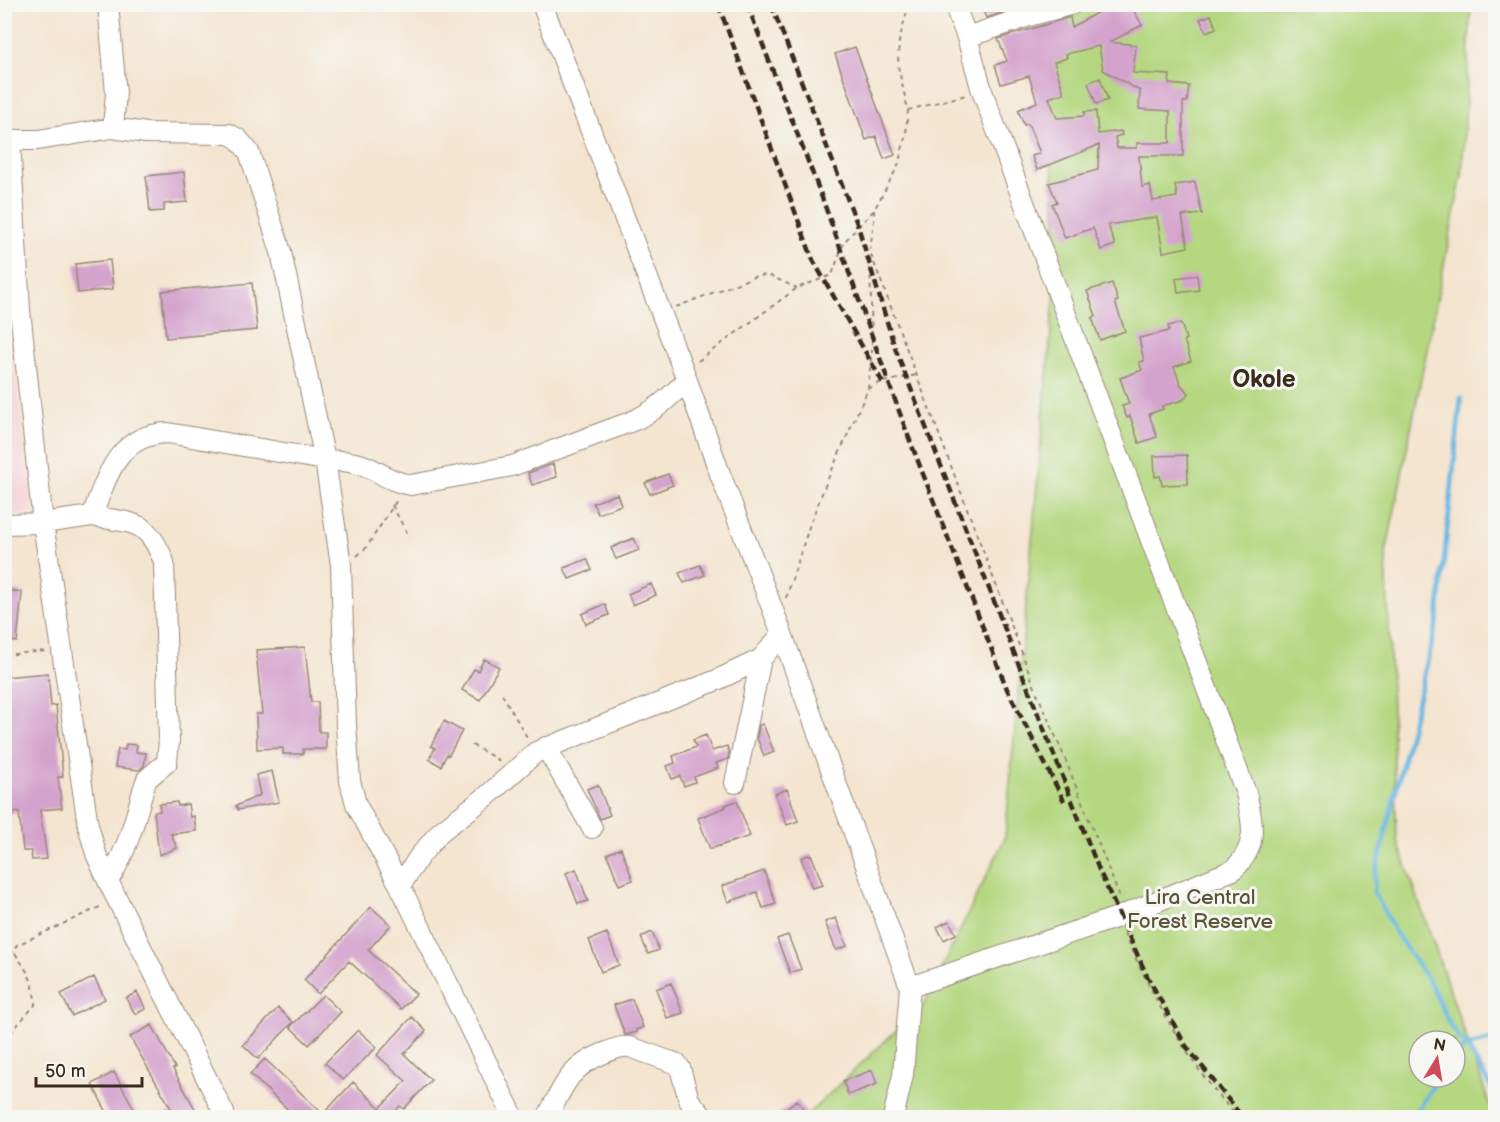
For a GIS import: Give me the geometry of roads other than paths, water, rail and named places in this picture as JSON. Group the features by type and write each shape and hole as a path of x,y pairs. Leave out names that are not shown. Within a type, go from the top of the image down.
{"street":[{"path":"108,4 116,93 113,128"},
{"path":"542,4 780,629 910,987 903,1075 893,1118"},
{"path":"910,987 1121,915 1233,870 1245,859 1252,839 1253,824 1246,793 982,91 967,37 954,4"},
{"path":"967,37 1073,4"},
{"path":"224,1118 224,1113 108,880 96,854 88,825 43,523 20,310 7,140 38,140 113,128 146,133 229,134 238,139 249,152 281,252 325,460 341,565 350,781 356,804 400,886 514,1118"},
{"path":"92,516 117,457 134,441 152,433 168,433 325,460 351,461 371,468 397,483 411,484 512,466 630,422 647,415 665,402 685,376"},
{"path":"4,524 43,523 92,516 138,525 150,533 164,562 169,740 167,762 147,779 130,837 118,865 108,880"},
{"path":"735,783 761,659 780,629"},
{"path":"400,886 419,857 440,832 541,750 717,680 761,659"},
{"path":"541,750 592,828"},
{"path":"547,1118 568,1078 577,1067 587,1060 621,1047 630,1047 677,1064 689,1100 704,1118"}],"waterway":[{"path":"1461,398 1438,618 1375,876 1374,892 1395,932 1429,981 1451,1027 1467,1046 1496,1096"},
{"path":"1467,1046 1496,1039"},
{"path":"1412,1118 1431,1089"}],"railway":[{"path":"718,4 813,260 883,383"},
{"path":"747,4 821,195 907,433 1007,689 1064,801"},
{"path":"771,4 858,226 895,348 1099,870 1147,976 1186,1046 1243,1118"}],"district":[{"name":"Okole","path":"1264,379"}],"park label":[{"name":"Lira Central Forest Reserve","path":"1200,909"}]}
